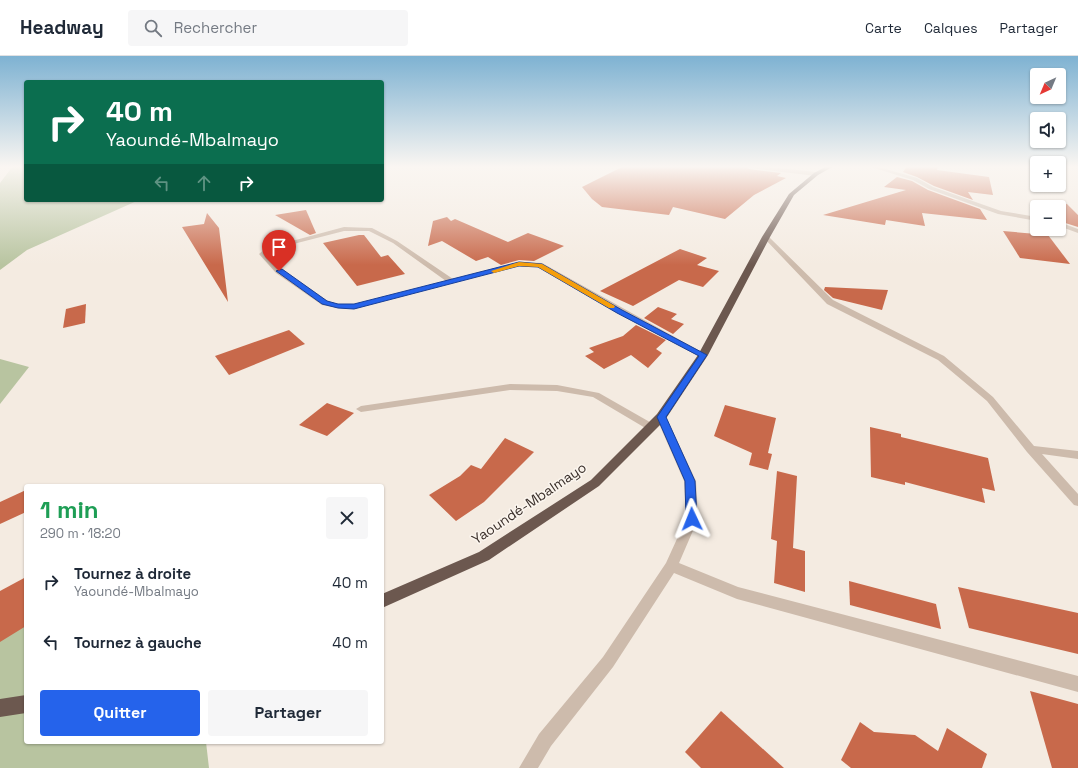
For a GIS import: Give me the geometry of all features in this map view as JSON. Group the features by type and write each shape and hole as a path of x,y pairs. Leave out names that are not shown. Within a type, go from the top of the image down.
{"highway":[{"name":"Yaoundé-Mbalmayo","path":"384,600 484,556 595,483 661,417 703,355 766,237 789,199"},
{"path":"0,708 24,704"}],"street":[{"path":"962,199 1000,213 1030,218"},
{"path":"1066,227 1078,231"},
{"path":"453,282 395,242 370,229 344,229 268,249 262,254 279,271 325,303 354,307 453,282 519,264 539,265 620,311 703,355"},
{"path":"766,237 830,302 941,358 990,399 1030,449 1078,502"},
{"path":"361,408 510,387 557,388 596,395 651,427"},
{"path":"528,768 545,740 608,662 671,566 692,519 690,481 661,417"},
{"path":"1030,449 1078,456"},
{"path":"671,566 737,593 1078,684"}],"green space":[{"path":"0,199 24,199 24,202 135,202 27,250 0,270"},
{"path":"0,359 29,367 0,404"},
{"path":"0,619 24,621 24,744 206,744 209,768 0,768"}],"building":[{"path":"592,199 749,199 725,219 673,207 669,215 602,207"},
{"path":"875,199 953,199 980,209 987,220 922,213 925,226 886,220 885,225 823,215"},
{"path":"1066,204 1078,215 1078,227 1066,223"},
{"path":"306,210 316,233 310,235 275,215"},
{"path":"207,213 219,228 228,302 182,227 204,224"},
{"path":"447,217 451,221 455,219 508,242 528,233 564,246 534,261 519,260 501,265 488,257 476,261 442,241 428,246 433,221"},
{"path":"1003,231 1030,233 1030,236 1049,236 1070,264 1020,258"},
{"path":"364,235 381,257 388,255 405,274 357,286 323,243"},
{"path":"680,249 707,258 697,265 719,271 703,287 679,280 633,306 600,291"},
{"path":"825,287 888,290 882,310 833,298 824,290"},
{"path":"86,304 85,323 63,328 66,309"},
{"path":"658,307 677,314 671,319 684,324 673,334 644,318"},
{"path":"636,325 666,340 656,349 662,353 648,368 631,355 604,369 585,356 594,352 589,348 623,336"},
{"path":"289,330 305,344 229,375 215,356"},
{"path":"327,403 354,413 327,436 299,425"},
{"path":"725,405 776,418 768,453 772,454 768,470 749,465 752,453 714,436"},
{"path":"870,427 901,434 901,437 988,458 995,491 982,488 985,503 905,482 905,485 871,477"},
{"path":"505,438 534,452 484,502 456,521 429,495 460,476 471,465 481,469"},
{"path":"777,471 797,476 793,548 805,551 805,592 774,583 777,541 771,539"},
{"path":"24,491 24,513 0,524 0,502"},
{"path":"24,578 24,627 0,642 0,591"},
{"path":"849,581 936,604 941,629 850,605"},
{"path":"958,587 1078,613 1078,654 969,628"},
{"path":"1030,691 1078,704 1078,768 1052,768"},
{"path":"721,711 784,768 701,768 685,752"},
{"path":"860,722 874,732 915,735 938,751 947,728 987,754 982,768 851,768 841,760"}],"slow traffic":[{"path":"494,271 519,264 539,265 611,306"}],"route":[{"path":"279,271 325,303 354,307 519,264 539,265 620,311 703,355 661,417 677,449 690,481 692,519"}]}
